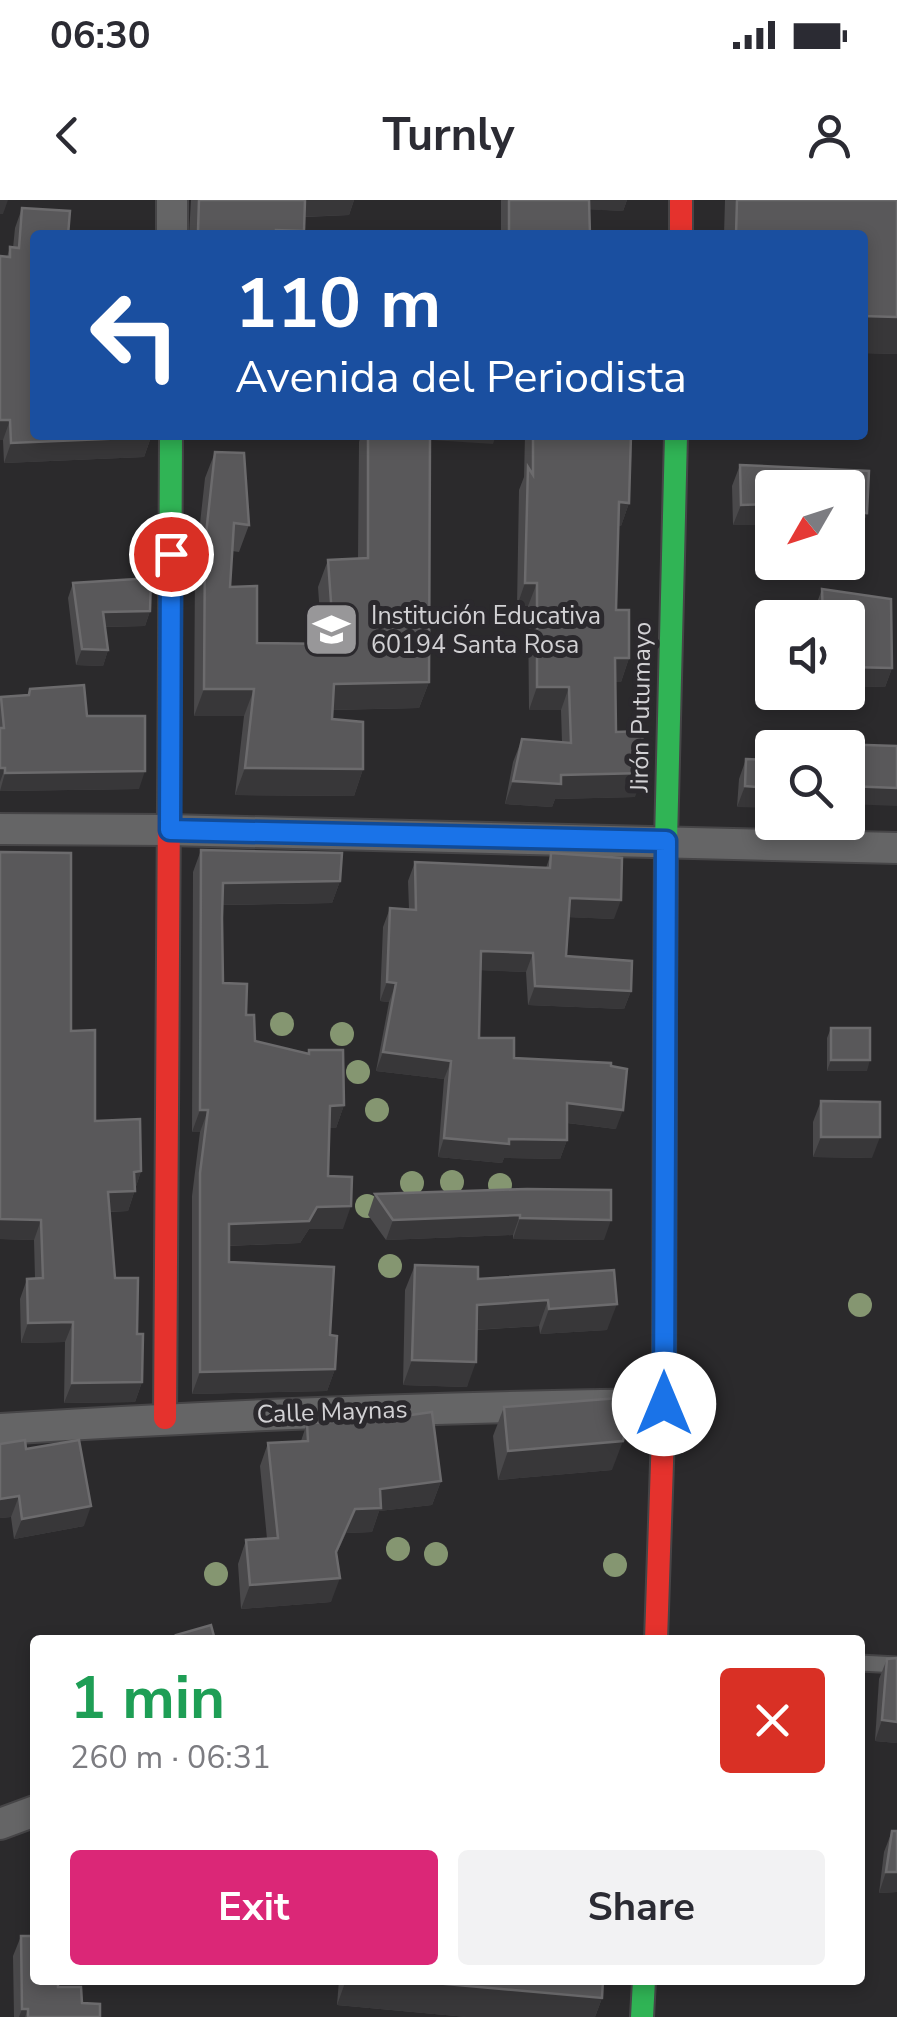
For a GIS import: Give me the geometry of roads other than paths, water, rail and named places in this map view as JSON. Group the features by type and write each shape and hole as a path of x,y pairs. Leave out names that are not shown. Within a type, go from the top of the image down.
{"street":[{"path":"172,200 172,230"},
{"path":"680,230 682,200"},
{"path":"165,1418 171,440"},
{"name":"Jirón Putumayo","path":"656,1635 664,1404 666,841 676,440"},
{"path":"0,829 897,848"},
{"name":"Calle Maynas","path":"0,1429 165,1418 664,1404"},
{"path":"0,1824 30,1812"},
{"path":"642,2017 644,1985"}],"lane":[{"path":"865,1663 897,1664"}],"place":[{"name":"Institución Educativa 60194 Santa Rosa","path":"332,630"}]}
